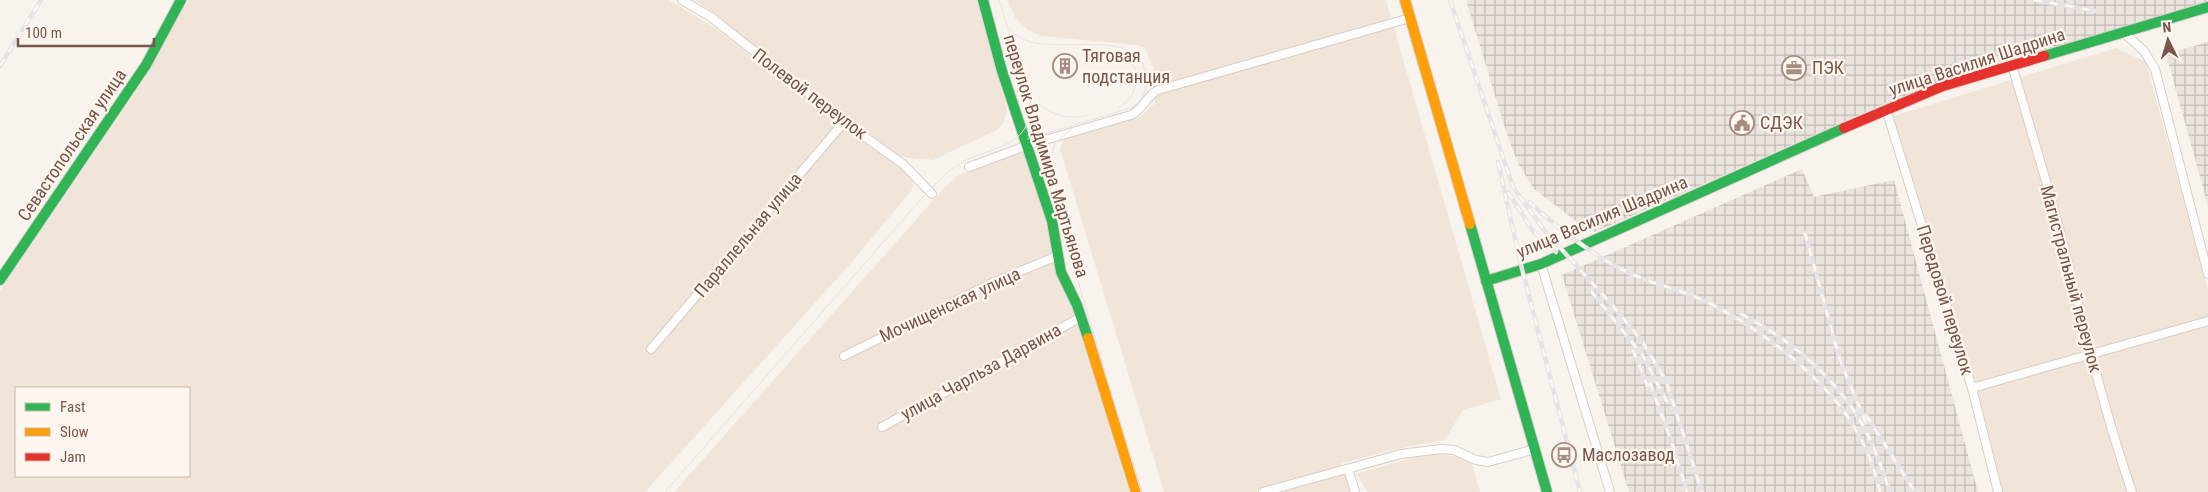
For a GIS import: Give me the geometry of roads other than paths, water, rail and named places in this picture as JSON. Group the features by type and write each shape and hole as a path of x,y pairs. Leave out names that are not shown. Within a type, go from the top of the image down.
{"street":[{"name":"Севастопольская улица","path":"0,280 146,65 180,0"},
{"name":"Полевой переулок","path":"682,0 711,17 844,122 903,164 932,194"},
{"name":"переулок Владимира Мартьянова","path":"983,0 1002,71 1052,221 1057,256 1062,272 1074,296 1136,492"},
{"path":"1404,0 1547,492"},
{"name":"улица Василия Шадрина","path":"1486,281 1541,264 1886,109 1943,86 2208,7"},
{"path":"969,167 1028,145 1136,112 1144,106 1152,93 1158,90 1410,18"},
{"path":"2122,32 2144,51 2155,69 2208,274"},
{"name":"Магистральный переулок","path":"2012,65 2064,245 2090,353 2114,440 2132,492"},
{"name":"Передовой переулок","path":"1886,109 1972,388 1998,492"},
{"name":"Параллельная улица","path":"651,349 844,122"},
{"name":"Мочищенская улица","path":"844,356 992,283 1057,256"},
{"path":"1541,264 1610,492"},
{"name":"улица Чарльза Дарвина","path":"882,428 1081,317"},
{"path":"1972,388 2208,320"},
{"path":"1263,492 1401,454 1434,449 1454,450 1476,460 1488,462 1535,449"},
{"path":"1348,469 1355,492"}],"tram line":[{"path":"665,492 928,191 956,166 972,157 1007,144 1024,129 1029,118 1031,103 999,0"},
{"path":"1009,27 1022,39 1040,44 1108,45 1127,50 1141,60 1146,80 1143,96 1131,108 1028,139"},
{"path":"1099,52 1123,56 1132,64 1135,70 1137,77 1134,91 1130,98 1119,107"},
{"path":"1028,94 1047,110 1062,116 1078,117 1087,115"},
{"path":"1029,116 1141,492"},
{"path":"1049,167 1055,143 1072,129"}],"railway":[{"path":"0,66 41,0"},
{"path":"1450,0 1513,187 1544,230 1642,341 1666,381 1702,492"},
{"path":"2034,0 2096,11"},
{"path":"1498,162 1522,269 1580,492"},
{"path":"1508,192 1533,231 1556,252"},
{"path":"1529,202 1563,231 1625,271 1713,305 1774,343 1813,377 1845,413 1868,454 1880,492"},
{"path":"1805,233 1840,360 1866,423"},
{"path":"1591,291 1643,356 1667,402"},
{"path":"1741,314 1773,332 1802,354 1841,393 1869,438 1890,492"},
{"path":"1633,350 1650,392"},
{"path":"1650,383 1670,437 1687,492"},
{"path":"1866,415 1915,492"}],"place":[{"name":"Тяговая подстанция","path":"1065,66"},
{"name":"ПЭК","path":"1794,68"},
{"name":"СДЭК","path":"1742,123"},
{"name":"Маслозавод","path":"1564,455"}]}
